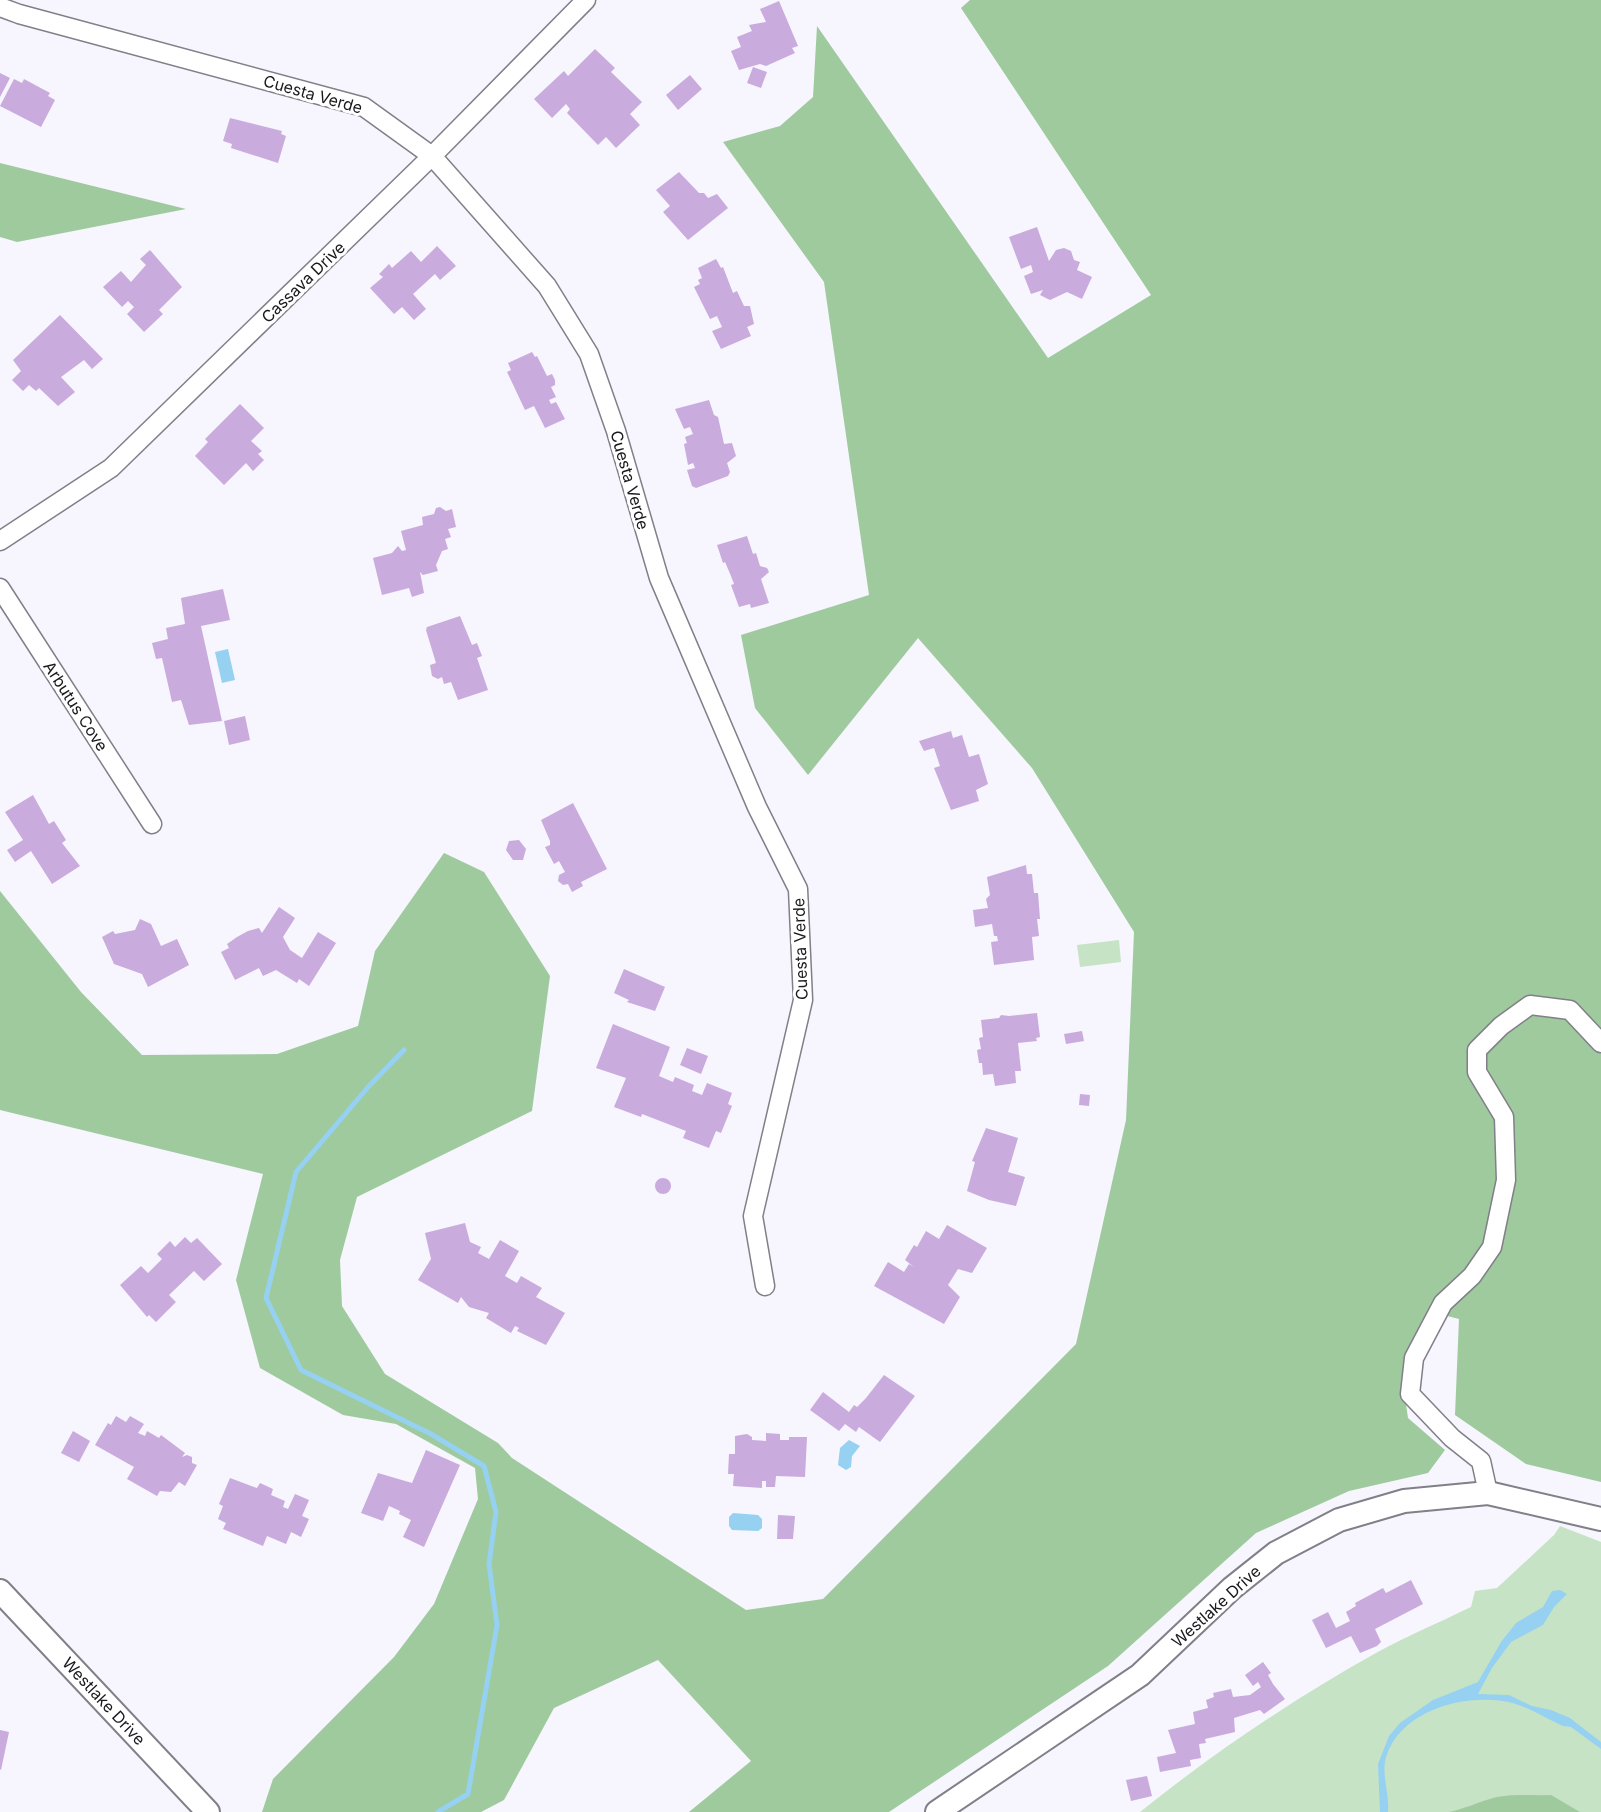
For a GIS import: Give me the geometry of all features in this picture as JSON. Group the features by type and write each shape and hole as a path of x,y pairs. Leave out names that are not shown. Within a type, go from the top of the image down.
{"street":[{"name":"Cassava Drive","path":"0,541 111,468 432,156 586,0"},
{"name":"Cuesta Verde","path":"0,7 364,107 432,156 547,286 589,354 616,431 659,578 757,807 798,889 803,1000 753,1216 765,1286"},
{"name":"Arbutus Cove","path":"0,588 152,824"},
{"path":"1488,1493 1482,1461 1452,1438 1410,1394 1414,1358 1443,1303 1472,1276 1492,1246 1506,1180 1504,1117 1478,1072 1477,1050 1501,1026 1530,1005 1570,1010 1601,1043"},
{"name":"Westlake Drive","path":"937,1812 1140,1676 1232,1588 1276,1553 1339,1520 1404,1501 1488,1493 1601,1519"},
{"name":"Westlake Drive","path":"0,1591 208,1812"}],"green space":[{"path":"970,0 1601,0 1601,1482 1526,1464 1455,1415 1459,1319 1432,1312 1403,1383 1408,1418 1445,1450 1428,1473 1349,1491 1256,1533 1108,1666 889,1812 689,1812 751,1761 658,1660 554,1708 504,1800 481,1812 262,1812 273,1779 394,1657 434,1604 478,1499 475,1468 396,1424 343,1415 260,1368 236,1280 263,1174 0,1110 0,891 81,992 142,1055 277,1054 358,1026 375,951 444,853 484,872 550,976 532,1111 357,1197 340,1260 342,1306 385,1374 498,1443 512,1458 746,1610 823,1599 1076,1344 1126,1120 1134,932 1032,768 918,638 808,775 755,708 741,635 869,595 824,282 723,142 780,126 813,97 817,26 1048,358 1151,295 961,8"},
{"path":"0,163 186,209 17,242 0,237"},
{"path":"1119,940 1121,962 1080,967 1077,945"},
{"path":"1560,1526 1601,1542 1601,1812 1140,1812 1225,1748 1315,1689 1388,1647 1471,1607 1475,1591 1497,1588 1554,1535"},
{"path":"1551,1795 1580,1812 1449,1812 1497,1797"}],"water":[{"path":"228,649 235,680 222,683 215,652"},
{"path":"849,1440 860,1446 852,1456 851,1467 846,1470 838,1465 840,1448"},
{"path":"733,1513 758,1515 762,1519 762,1528 758,1531 732,1530 729,1526 729,1517"},
{"path":"1560,1590 1567,1594 1554,1607 1543,1625 1511,1642 1492,1668 1478,1694 1509,1695 1532,1706 1551,1710 1570,1718 1601,1742 1601,1749 1571,1727 1563,1726 1510,1702 1486,1700 1451,1704 1418,1717 1394,1741 1385,1764 1388,1812 1380,1812 1378,1764 1389,1736 1400,1723 1433,1700 1478,1682 1501,1642 1516,1623 1543,1607 1552,1591"}],"building":[{"path":"779,1 798,46 792,48 795,53 766,66 760,64 739,70 731,51 741,47 737,37 752,31 749,25 766,22 760,9"},
{"path":"595,49 615,68 611,72 642,102 630,114 640,125 616,148 606,137 598,145 567,113 570,109 566,104 552,118 534,99 564,71 568,76"},
{"path":"753,67 767,72 761,88 747,83"},
{"path":"0,73 10,78 0,97"},
{"path":"690,75 702,89 678,110 666,95"},
{"path":"14,79 22,83 24,79 50,93 48,96 55,100 41,127 0,106"},
{"path":"230,118 282,131 281,134 286,136 278,163 231,148 232,144 223,141"},
{"path":"679,172 699,193 704,193 708,198 717,194 728,208 688,240 663,212 670,206 656,190"},
{"path":"1037,227 1049,261 1056,250 1064,248 1071,251 1074,260 1080,262 1077,270 1092,277 1082,299 1067,292 1050,300 1040,295 1043,290 1031,294 1024,276 1033,272 1031,265 1021,269 1009,237"},
{"path":"437,246 456,266 440,280 435,274 413,294 426,309 414,320 402,307 394,314 370,288 383,277 379,274 389,264 392,268 411,251 421,262"},
{"path":"150,250 182,287 159,310 163,314 144,332 127,314 134,307 128,301 122,307 103,287 121,271 131,282 146,265 140,259"},
{"path":"716,259 721,268 723,267 733,293 737,291 744,306 750,306 754,324 747,327 751,336 721,349 712,331 722,327 717,316 710,319 694,287 700,284 698,280 702,278 698,268"},
{"path":"60,315 103,359 92,369 84,360 61,377 75,392 58,406 39,388 36,391 29,385 23,391 12,380 21,371 13,360"},
{"path":"532,352 535,357 537,356 547,376 552,374 555,380 555,385 551,387 556,397 549,400 551,404 556,402 565,419 545,428 534,406 525,410 507,372 511,370 508,363"},
{"path":"709,400 714,415 718,417 724,444 732,443 736,456 727,463 730,472 728,476 696,488 692,486 687,470 695,468 693,463 688,465 684,444 687,443 685,437 693,434 690,427 684,429 675,409"},
{"path":"240,404 264,428 251,441 262,451 258,454 264,460 253,471 246,463 224,485 195,456 208,442 205,439"},
{"path":"440,507 446,511 452,509 456,527 448,529 451,537 445,539 448,549 442,551 436,565 438,571 423,575 420,572 424,593 412,597 409,588 382,595 373,558 392,553 398,546 402,551 406,550 401,531 423,525 422,517 434,514 436,508"},
{"path":"747,536 760,566 767,568 769,572 761,579 769,603 751,608 750,604 739,607 731,585 734,584 717,545"},
{"path":"223,589 230,620 201,626 222,721 189,725 181,700 172,702 162,658 156,659 152,643 168,639 166,628 185,624 181,598"},
{"path":"460,616 472,645 477,643 482,656 477,658 488,690 458,700 451,682 444,684 442,677 438,679 432,676 430,665 436,663 426,630 427,627"},
{"path":"245,716 250,740 229,745 224,721"},
{"path":"951,731 953,738 962,735 969,757 979,754 988,784 976,790 979,801 951,810 934,768 940,766 934,748 924,751 919,741"},
{"path":"33,795 49,824 54,821 66,840 62,843 80,866 52,884 31,851 15,862 7,850 23,840 5,812"},
{"path":"573,803 607,869 581,882 583,886 572,892 568,884 563,885 558,881 559,875 565,872 559,861 554,864 545,847 550,845 550,841 541,820"},
{"path":"519,840 526,849 523,860 513,860 506,850 509,841"},
{"path":"1026,865 1027,874 1032,874 1034,893 1038,893 1039,936 1032,937 1034,960 994,965 991,942 998,941 997,936 994,936 992,924 975,927 973,910 988,908 986,899 990,895 987,877"},
{"path":"279,907 295,918 283,937 290,950 302,958 318,932 336,943 309,986 299,979 297,983 276,970 263,976 259,968 235,980 221,952 229,948 227,944 248,931 259,928 262,933"},
{"path":"140,919 151,924 161,946 177,939 189,965 148,987 142,974 114,964 102,937 113,931 115,934 135,930"},
{"path":"624,969 665,987 655,1011 627,1002 629,1000 614,993"},
{"path":"1037,1013 1040,1037 1036,1038 1037,1041 1018,1043 1021,1071 1015,1071 1016,1083 995,1086 993,1074 983,1075 982,1063 979,1063 977,1050 981,1049 979,1038 983,1037 981,1020 999,1018 1001,1015"},
{"path":"613,1024 670,1047 659,1076 673,1082 675,1077 694,1085 692,1091 702,1095 707,1083 732,1093 728,1104 732,1106 721,1133 716,1131 709,1148 683,1138 686,1131 642,1114 641,1117 614,1107 626,1078 596,1068"},
{"path":"1082,1031 1084,1041 1066,1044 1064,1034"},
{"path":"687,1048 708,1056 701,1074 680,1065"},
{"path":"1080,1094 1090,1095 1089,1106 1079,1105"},
{"path":"986,1128 1018,1138 1008,1172 1025,1177 1016,1206 989,1200 967,1191 975,1162 972,1161"},
{"path":"663,1178 669,1180 671,1186 669,1192 663,1194 657,1192 655,1186 657,1180"},
{"path":"465,1223 470,1242 481,1247 478,1253 489,1259 500,1240 519,1251 505,1276 517,1283 521,1276 542,1288 536,1297 565,1313 546,1345 517,1331 519,1328 515,1326 511,1333 486,1318 489,1313 469,1307 461,1297 458,1303 418,1280 431,1259 425,1233"},
{"path":"947,1225 987,1248 972,1273 958,1269 948,1285 960,1297 944,1324 874,1286 888,1262 904,1272 909,1264 914,1267 905,1260 914,1245 917,1247 926,1231 939,1239"},
{"path":"185,1237 191,1243 197,1238 222,1264 204,1281 194,1271 169,1295 176,1302 156,1322 149,1315 147,1317 120,1285 141,1266 148,1273 162,1259 157,1254 170,1241 175,1247"},
{"path":"884,1375 915,1396 880,1442 859,1427 856,1432 845,1424 839,1431 810,1410 823,1392 849,1412 854,1405 857,1407 866,1398"},
{"path":"116,1416 126,1422 130,1416 144,1424 138,1433 145,1436 147,1431 159,1438 161,1435 185,1453 182,1457 187,1455 192,1457 192,1463 197,1465 185,1486 179,1482 171,1492 160,1491 157,1496 127,1479 134,1467 95,1445 108,1423 111,1425"},
{"path":"73,1431 90,1441 79,1462 61,1453"},
{"path":"766,1433 780,1434 780,1440 789,1440 789,1437 807,1437 805,1477 776,1476 775,1487 766,1487 766,1481 762,1481 762,1488 733,1486 734,1474 728,1474 729,1454 735,1454 735,1436 747,1434 752,1437 752,1440 766,1441"},
{"path":"426,1450 460,1465 424,1547 403,1537 411,1520 399,1514 400,1511 389,1506 383,1521 361,1513 378,1473 412,1483"},
{"path":"230,1478 257,1488 260,1483 273,1489 271,1495 285,1501 283,1507 288,1509 295,1494 309,1500 302,1516 309,1519 301,1537 291,1532 286,1544 267,1536 263,1546 223,1529 226,1523 218,1519 223,1506 219,1504"},
{"path":"778,1515 795,1516 793,1539 777,1539"},
{"path":"1411,1580 1423,1604 1375,1629 1381,1642 1377,1646 1360,1653 1351,1636 1326,1648 1312,1620 1328,1612 1336,1628 1350,1621 1346,1612 1356,1606 1355,1603 1383,1588 1386,1593"},
{"path":"1263,1662 1271,1673 1268,1675 1273,1684 1285,1699 1264,1714 1260,1710 1234,1718 1235,1732 1205,1739 1206,1743 1199,1744 1201,1758 1190,1760 1191,1766 1160,1772 1157,1757 1176,1753 1168,1730 1195,1724 1193,1712 1208,1708 1206,1700 1214,1697 1213,1693 1231,1689 1233,1697 1250,1695 1261,1687 1258,1682 1253,1686 1245,1675"},
{"path":"0,1730 9,1732 1,1770 0,1769"},
{"path":"1147,1776 1152,1796 1131,1801 1126,1780"}],"waterway":[{"path":"404,1050 369,1086 296,1172 266,1298 301,1370 431,1434 484,1466 496,1512 489,1564 497,1625 468,1794 438,1812"}]}
